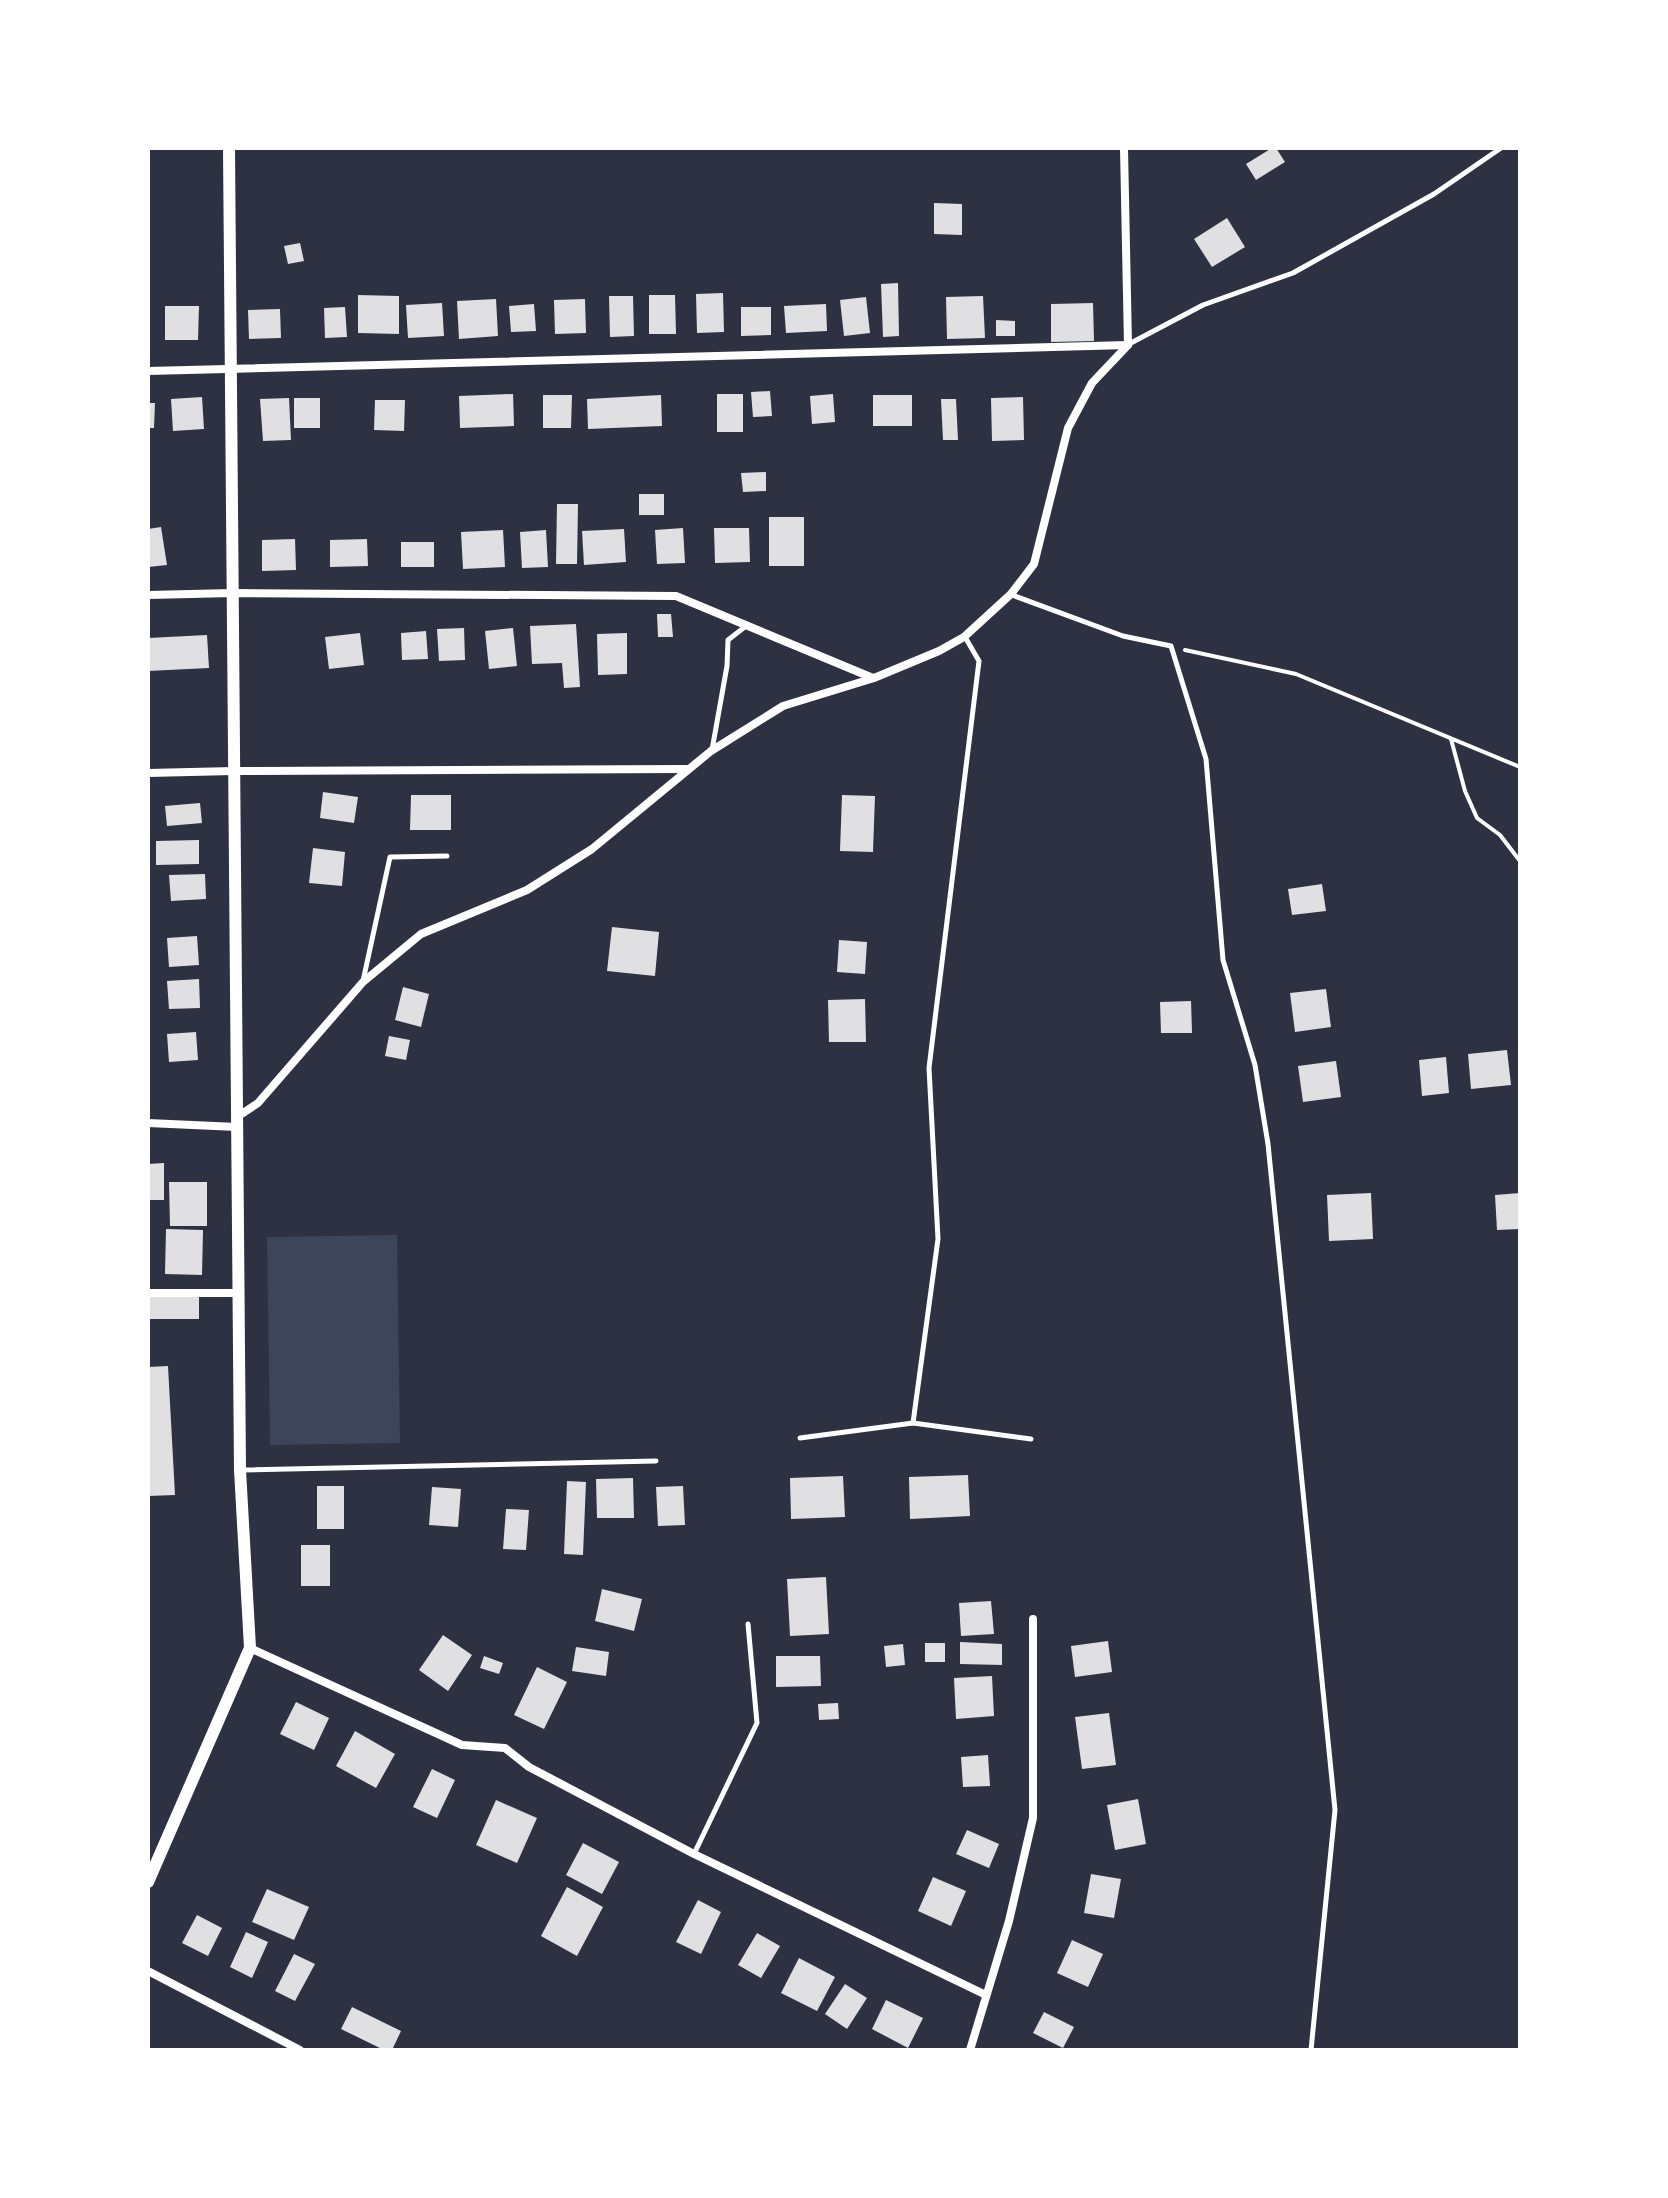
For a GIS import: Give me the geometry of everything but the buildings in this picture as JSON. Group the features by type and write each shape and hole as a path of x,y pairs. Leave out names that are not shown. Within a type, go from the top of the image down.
{"street":[{"path":"148,1882 250,1648 240,1470 229,148"},
{"path":"148,1123 237,1122 258,1103 363,982 421,934 527,890 592,849 711,751 783,706 874,678 939,651 964,637 1011,594 1034,564 1068,428 1092,383 1128,345 1124,148"},
{"path":"148,371 1128,345"},
{"path":"148,595 676,596 874,678"},
{"path":"148,773 687,769"},
{"path":"148,1293 239,1293"},
{"path":"970,2050 1009,1921 1033,1818 1033,1619"},
{"path":"250,1648 462,1745 505,1748 529,1767 694,1854 986,1995"},
{"path":"148,1971 300,2050"}],"lane":[{"path":"1128,345 1203,305 1293,273 1434,194 1501,148"},
{"path":"1011,594 1123,636 1171,646 1206,759 1223,960 1255,1065 1268,1144 1335,1810 1311,2050"},
{"path":"711,751 727,666 728,640 747,625"},
{"path":"913,1423 938,1239 929,1068 979,661 964,637"},
{"path":"363,982 390,857 447,856"},
{"path":"800,1438 913,1423 1031,1439"},
{"path":"240,1470 656,1461"},
{"path":"694,1854 757,1723 748,1624"}],"path":[{"path":"1171,646 1296,674 1520,767"},
{"path":"1451,739 1465,791 1477,818 1500,835 1520,861"}],"shaded area":[{"path":"397,1235 400,1443 270,1445 267,1237"}]}
